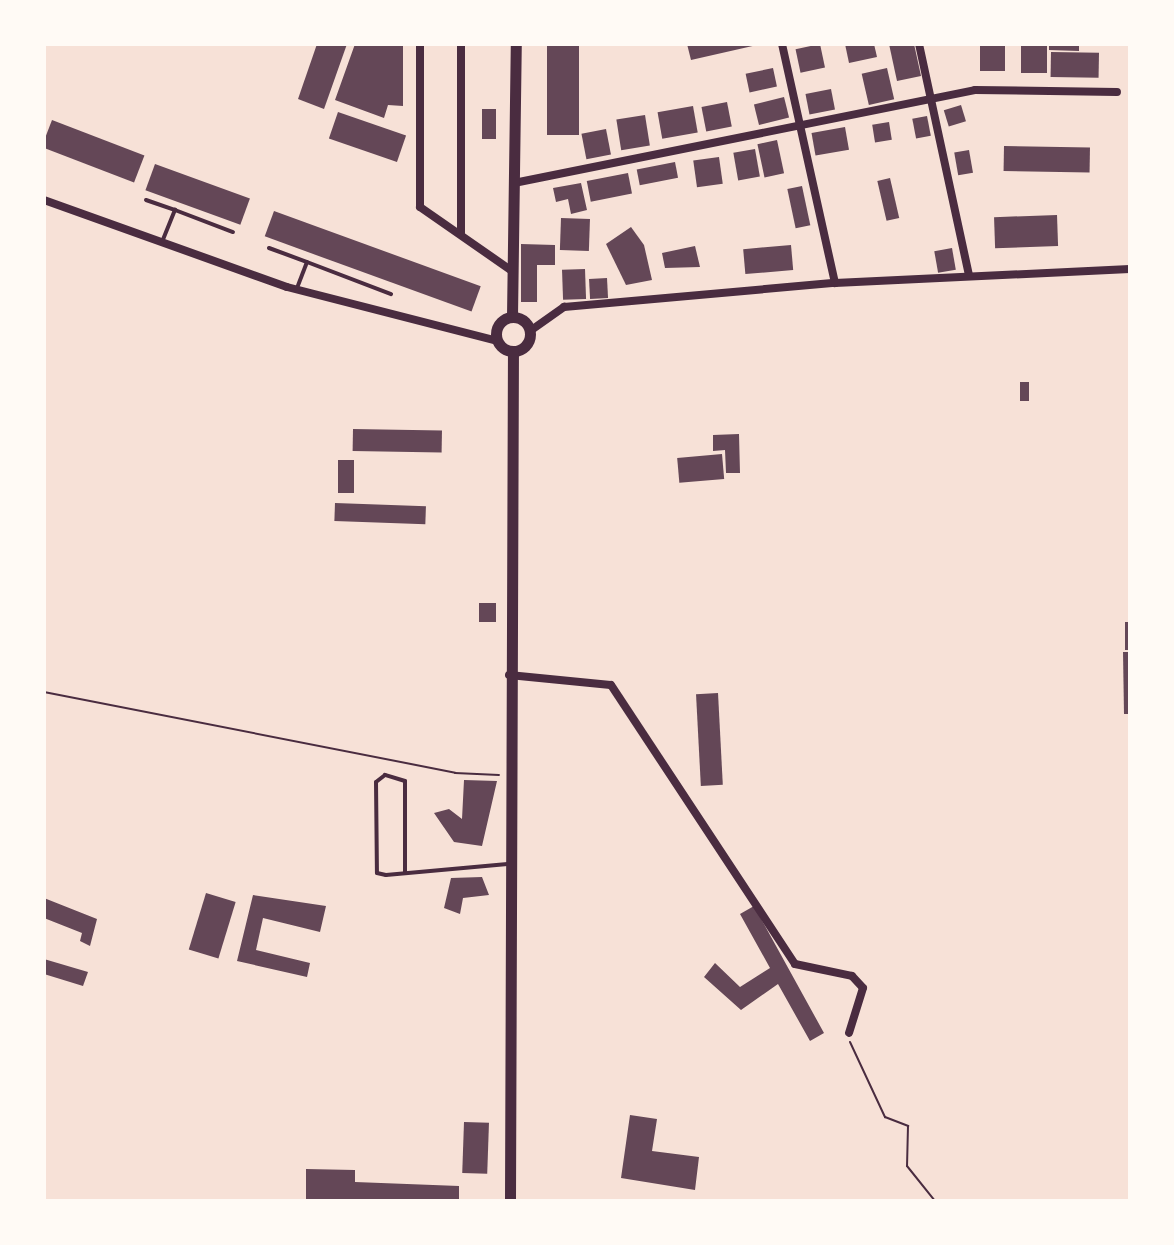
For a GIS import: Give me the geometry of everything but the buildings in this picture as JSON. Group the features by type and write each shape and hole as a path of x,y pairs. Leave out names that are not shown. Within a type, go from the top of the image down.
{"main road":[{"path":"512,316 516,44"},
{"path":"512,316 530,331 526,345 513,351"},
{"path":"512,316 498,325 497,341 513,351"},
{"path":"510,1201 513,776 509,675 513,351"}],"street":[{"path":"420,44 420,207 512,271"},
{"path":"461,44 461,233"},
{"path":"782,44 835,283"},
{"path":"919,44 969,276"},
{"path":"514,183 975,90 1117,92"},
{"path":"44,200 296,290 497,341"},
{"path":"530,331 564,307 835,283 1130,269"},
{"path":"509,675 611,685 795,964 852,976 863,988 849,1033"}],"lane":[{"path":"146,200 233,232"},
{"path":"161,244 175,210"},
{"path":"269,248 391,294"},
{"path":"296,290 307,262"},
{"path":"405,873 405,781 385,775 376,782 376,871 405,873 512,863"}],"path":[{"path":"44,692 455,773 513,776"},
{"path":"849,1033 871,1095 885,1117 908,1126 907,1166 935,1201"}]}
